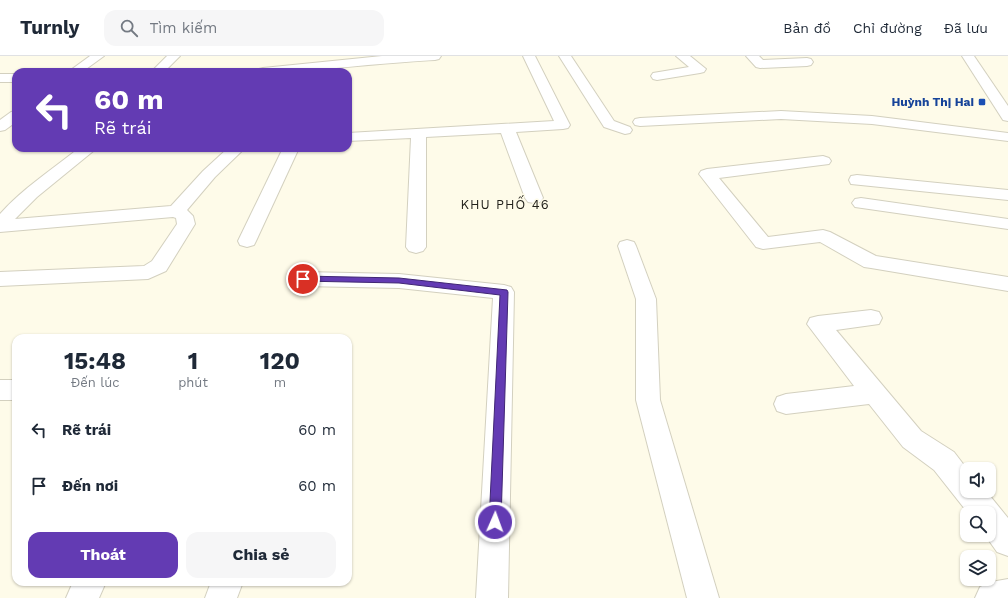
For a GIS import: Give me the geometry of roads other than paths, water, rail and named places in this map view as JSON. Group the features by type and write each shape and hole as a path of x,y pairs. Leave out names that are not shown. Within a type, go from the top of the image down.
{"street":[{"path":"80,68 98,56"},
{"path":"161,68 174,56"},
{"path":"318,68 358,59 436,56"},
{"path":"352,137 563,125 529,56"},
{"path":"565,56 609,124 625,130"},
{"path":"657,76 700,69 682,56"},
{"path":"752,56 760,64 807,62"},
{"path":"968,56 1008,117"},
{"path":"0,85 9,78"},
{"path":"640,122 781,115 872,120 1008,137"},
{"path":"0,127 12,118"},
{"path":"507,129 534,198"},
{"path":"416,247 420,134"},
{"path":"0,225 12,210 64,166 83,152"},
{"path":"176,211 208,174 233,152"},
{"path":"247,241 289,152"},
{"path":"823,161 707,174 763,243 823,236 871,262 1008,284"},
{"path":"857,180 1008,195"},
{"path":"862,203 1008,224"},
{"path":"0,225 176,211 184,216 186,224 159,266 148,272 0,279"},
{"path":"627,246 646,299 648,400 703,598"},
{"path":"303,279 399,281 504,292 492,598"},
{"path":"871,318 818,324 912,439 944,461 960,481"},
{"path":"0,390 12,390"},
{"path":"786,404 875,394"},
{"path":"974,498 980,506"},
{"path":"996,526 1008,541"},
{"path":"82,598 88,586"},
{"path":"221,598 226,586"},
{"path":"991,598 1008,595"}],"place":[{"name":"Huỳnh Thị Hai","path":"982,102"}],"district":[{"name":"KHU PHỐ 46","path":"505,204"}]}
